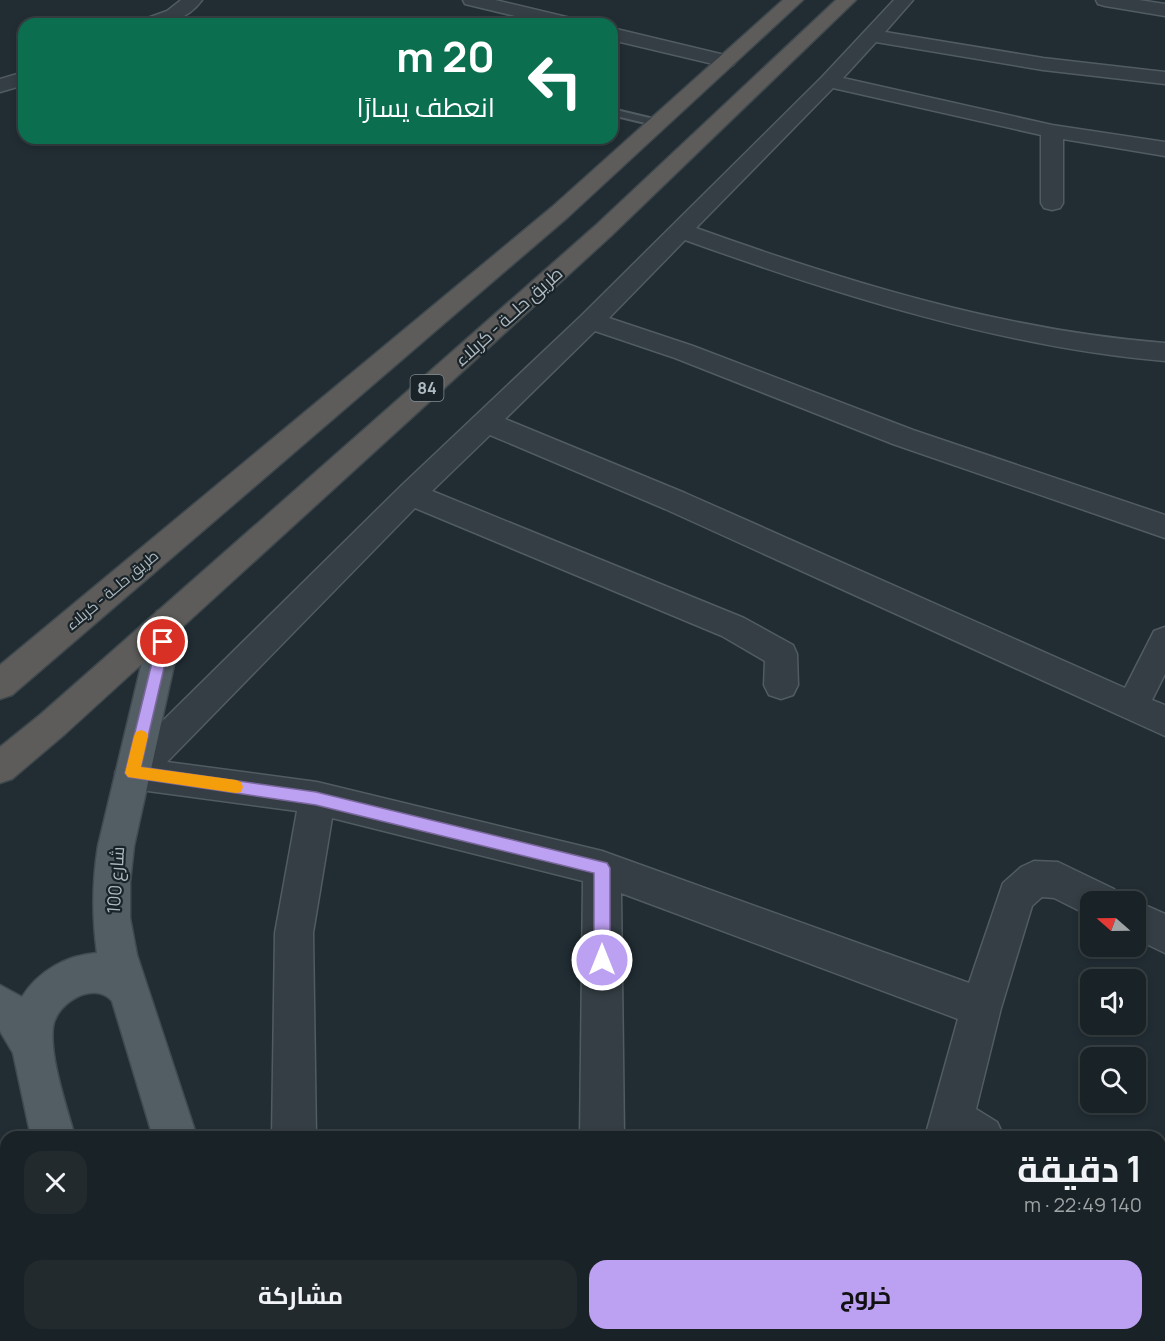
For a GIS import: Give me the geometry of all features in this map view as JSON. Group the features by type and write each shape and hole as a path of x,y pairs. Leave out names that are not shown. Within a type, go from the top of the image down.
{"highway":[{"name":"طريق حلــة - كربلاء","path":"0,768 53,724 603,231 847,0"},
{"name":"طريق حلــة - كربلاء","path":"0,685 560,212 726,61 788,1"}],"main road":[{"name":"شارع 100","path":"168,620 116,846 111,882 111,918 117,955 173,1131"},
{"path":"52,1131 32,1047 33,1022 45,998 67,980 91,972 114,975 129,990"},
{"path":"0,1005 16,1018 32,1047"}],"street":[{"path":"166,18 174,15 193,0"},
{"path":"472,0 547,18"},
{"path":"133,773 411,494 591,321 829,81 904,0"},
{"path":"1105,0 1165,10"},
{"path":"618,35 726,61"},
{"path":"871,35 1043,64 1165,78"},
{"path":"0,86 18,80"},
{"path":"829,81 1052,131 1165,149"},
{"path":"1052,131 1052,203"},
{"path":"679,231 760,259 908,304 1069,341 1115,349 1165,352"},
{"path":"591,321 684,352 903,437 1165,527"},
{"path":"485,422 675,501 1165,721"},
{"path":"411,494 733,627 781,654 781,685"},
{"path":"1132,707 1165,640"},
{"path":"133,773 316,798 602,868 981,1008"},
{"path":"294,1131 294,933 316,798"},
{"path":"602,868 603,1131"},
{"path":"961,1131 981,1008 1016,896 1034,879 1058,880 1080,891"},
{"path":"1146,924 1165,933"}],"lane":[{"path":"618,113 658,123"}],"slow traffic":[{"path":"141,736 133,773 236,787"}],"route":[{"path":"163,642 133,773 316,798 602,868 602,960"}]}
